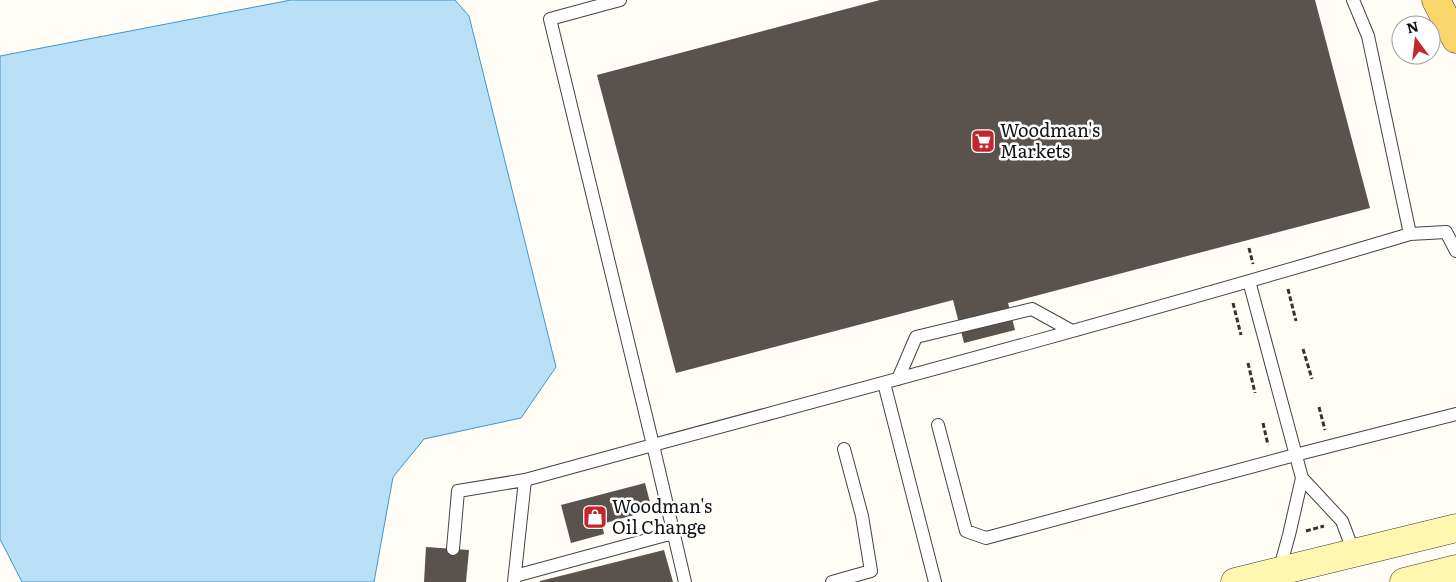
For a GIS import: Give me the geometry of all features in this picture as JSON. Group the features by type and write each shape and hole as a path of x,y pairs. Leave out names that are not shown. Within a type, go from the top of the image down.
{"main road":[{"path":"1436,0 1456,39"},
{"path":"1235,582 1456,528"},
{"path":"1404,582 1456,569"}],"lane":[{"path":"620,0 550,19 685,582"},
{"path":"1353,0 1368,36 1410,234"},
{"path":"453,549 458,491 525,480 1249,282 1410,234 1451,228 1456,251"},
{"path":"1249,282 1302,478 1279,571"},
{"path":"898,379 916,337 1032,309 1072,331"},
{"path":"884,383 935,582"},
{"path":"938,425 966,531 986,538 1456,414"},
{"path":"832,582 871,571 862,516 844,449"},
{"path":"1302,478 1342,521 1354,553"},
{"path":"525,480 514,579 673,533"}],"path":[{"path":"1249,248 1255,270"},
{"path":"1288,289 1296,321"},
{"path":"1233,303 1241,335"},
{"path":"1304,349 1312,380"},
{"path":"1248,363 1256,393"},
{"path":"1319,407 1329,446"},
{"path":"1263,423 1272,461"},
{"path":"1305,531 1327,526"}],"water":[{"path":"291,0 455,0 469,16 556,367 521,418 424,439 393,477 374,582 22,582 0,539 0,56"}],"building":[{"name":"Woodman's Markets","path":"880,0 1315,0 1370,208 1008,303 1015,330 964,343 953,300 676,373 597,75"},
{"name":"Woodman's Oil Change","path":"645,483 652,510 602,524 604,534 571,543 561,505"},
{"path":"426,547 469,550 466,582 424,582"},
{"path":"664,550 673,582 540,582 540,581"}],"place":[{"name":"Woodman's Markets","path":"983,141"},
{"name":"Woodman's Oil Change","path":"595,517"}]}
